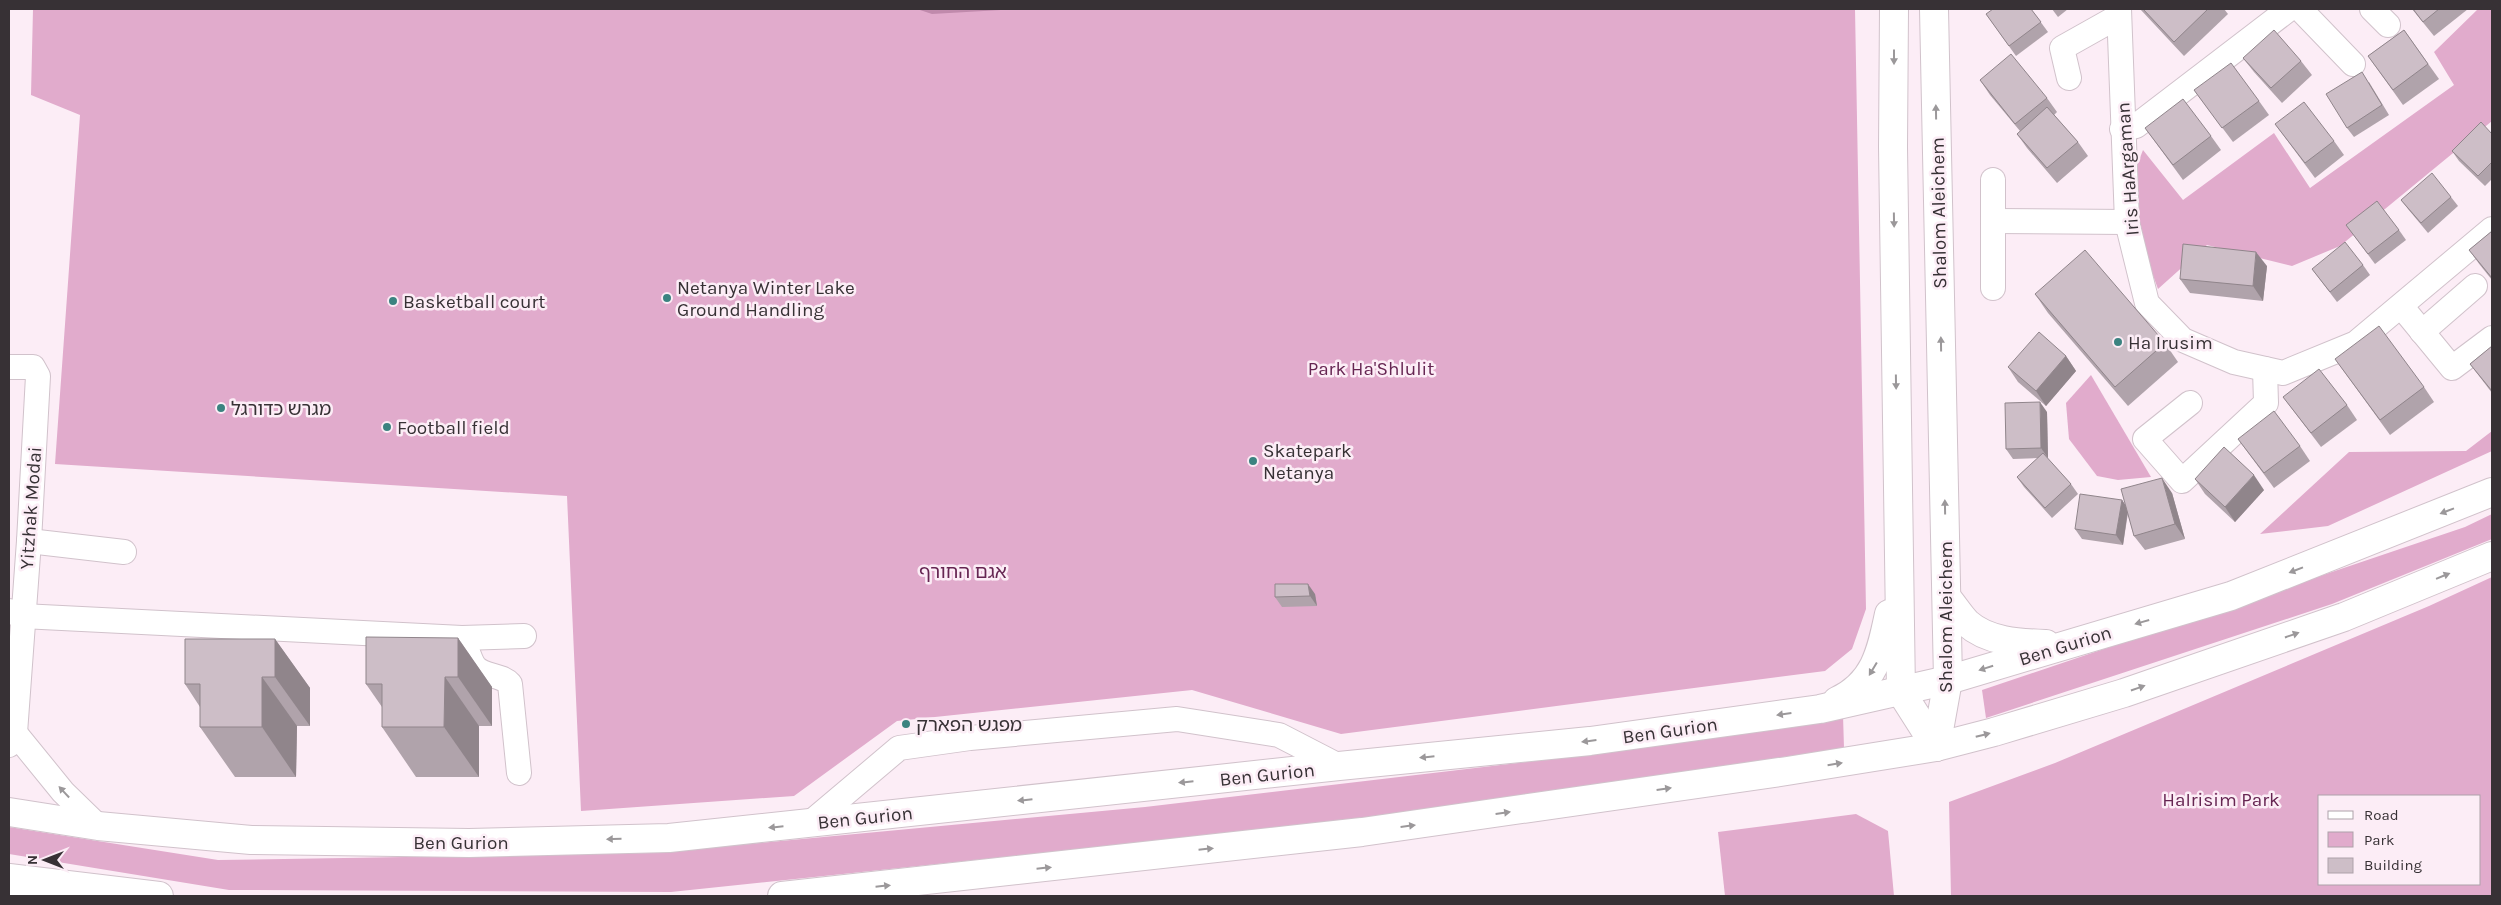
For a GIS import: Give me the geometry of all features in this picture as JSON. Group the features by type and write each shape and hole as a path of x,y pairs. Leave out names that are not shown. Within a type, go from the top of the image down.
{"main road":[{"path":"1894,9 1898,571 1901,692"},
{"name":"Shalom Aleichem","path":"1934,9 1948,680 1936,747"},
{"name":"Ben Gurion","path":"9,812 98,826 251,840 469,843 669,838 1590,741 1820,709 1948,680 2231,596 2492,492"},
{"path":"782,896 1362,832 1813,767 1936,747 1994,732 2124,693 2344,617 2492,556"},
{"path":"1820,709 1842,698 1865,682 1878,661 1898,571"},
{"path":"1947,598 1968,624 1987,636 2018,643 2065,644"},
{"name":"Shalom Aleichem","path":"1901,692 1936,747"},
{"path":"9,878 62,890 159,896"}],"street":[{"path":"2122,129 2136,126 2290,9"},
{"path":"2300,9 2353,64"},
{"path":"2069,78 2062,48 2119,12"},
{"name":"Iris HaArgaman","path":"2119,12 2127,222 2148,303 2183,340 2234,362 2283,373 2356,343 2492,229"},
{"path":"1993,180 1993,288"},
{"path":"1993,221 2127,222"},
{"path":"2422,332 2475,286"},
{"path":"2401,306 2452,368 2492,338"},
{"name":"Yitzhak Modai","path":"9,367 33,367 38,376 29,541 15,613 12,739 98,826"},
{"path":"2190,403 2145,439 2182,481 2266,403 2265,369"},
{"path":"29,541 124,552"},
{"path":"15,613 462,638 524,636"},
{"path":"462,638 474,666 480,671 506,680 510,684 519,773"},
{"path":"809,824 899,748 970,738 1176,719 1279,735 1339,766"},
{"path":"9,885 24,896"}],"green space":[{"name":"Park Ha'Shlulit","path":"33,9 1855,9 1866,609 1852,649 1825,671 1341,734 1192,690 897,721 794,796 581,811 567,496 55,464 80,115 31,95"},
{"path":"2478,9 2492,9 2492,121 2340,246 2292,266 2207,245 2158,289 2142,245 2134,173 2143,150 2183,200 2274,133 2310,188 2454,85 2434,52"},
{"path":"2091,375 2151,477 2118,480 2097,476 2069,439 2066,403"},
{"path":"2492,431 2492,451 2328,526 2260,534 2349,452 2466,451"},
{"path":"2492,514 2492,539 2332,604 1986,718 1982,690 2465,527"},
{"name":"HaIrisim Park","path":"2492,577 2492,896 1951,896 1949,802 2055,763 2429,606"},
{"path":"1843,715 1844,748 1356,820 671,892 229,890 9,854 9,827 218,860 651,853 1145,807 1603,753"},
{"path":"1856,814 1888,831 1894,896 1725,896 1718,832"}],"shaded area":[{"path":"917,9 1019,9 932,14"}],"building":[{"path":"1993,9 2031,9 2041,22 2009,46 1986,14"},
{"path":"2143,9 2208,9 2174,42"},
{"path":"2413,9 2439,9 2423,22"},
{"path":"2274,30 2301,61 2271,88 2243,58"},
{"path":"2404,30 2428,64 2393,90 2368,56"},
{"path":"2011,54 2047,98 2015,124 1980,80"},
{"path":"2231,63 2259,101 2222,128 2194,90"},
{"path":"2362,72 2382,105 2347,128 2326,94"},
{"path":"2183,99 2211,136 2173,165 2145,128"},
{"path":"2304,102 2334,141 2305,163 2275,124"},
{"path":"2047,107 2078,142 2047,168 2017,134"},
{"path":"2481,122 2492,134 2492,162 2478,176 2452,151"},
{"path":"2432,173 2451,197 2421,223 2401,200"},
{"path":"2377,201 2399,230 2368,254 2346,225"},
{"path":"2492,231 2492,278 2469,250"},
{"path":"2345,242 2363,265 2330,292 2312,269"},
{"path":"2183,244 2256,252 2253,286 2180,279"},
{"name":"Ha Irusim","path":"2085,250 2165,343 2115,387 2035,294"},
{"path":"2379,326 2424,387 2380,420 2335,359"},
{"path":"2039,332 2066,356 2036,391 2008,367"},
{"path":"2492,346 2492,391 2470,364"},
{"path":"2319,369 2347,405 2311,433 2283,397"},
{"path":"2040,402 2041,448 2006,449 2005,403"},
{"path":"2274,411 2300,446 2264,473 2238,439"},
{"path":"2224,447 2254,475 2225,507 2195,479"},
{"path":"2043,453 2071,484 2045,508 2017,477"},
{"path":"2162,478 2175,524 2134,536 2121,489"},
{"path":"2080,494 2122,500 2116,535 2075,529"},
{"path":"1275,584 1308,584 1310,596 1275,597"},
{"path":"366,637 458,638 458,677 445,677 444,727 382,727 382,684 366,684"},
{"path":"185,639 275,639 275,677 262,677 262,727 200,727 200,684 185,684"}],"place":[{"name":"Netanya Winter Lake Ground Handling","path":"667,298"},
{"name":"Basketball court","path":"393,301"},
{"name":"Ha Irusim","path":"2118,342"},
{"name":"מגרש כדורגל","path":"221,408"},
{"name":"Football field","path":"387,427"},
{"name":"Skatepark Netanya","path":"1253,461"},
{"name":"מפגש הפארק","path":"906,724"}],"park label":[{"name":"אגם החורף","path":"963,571"}]}
